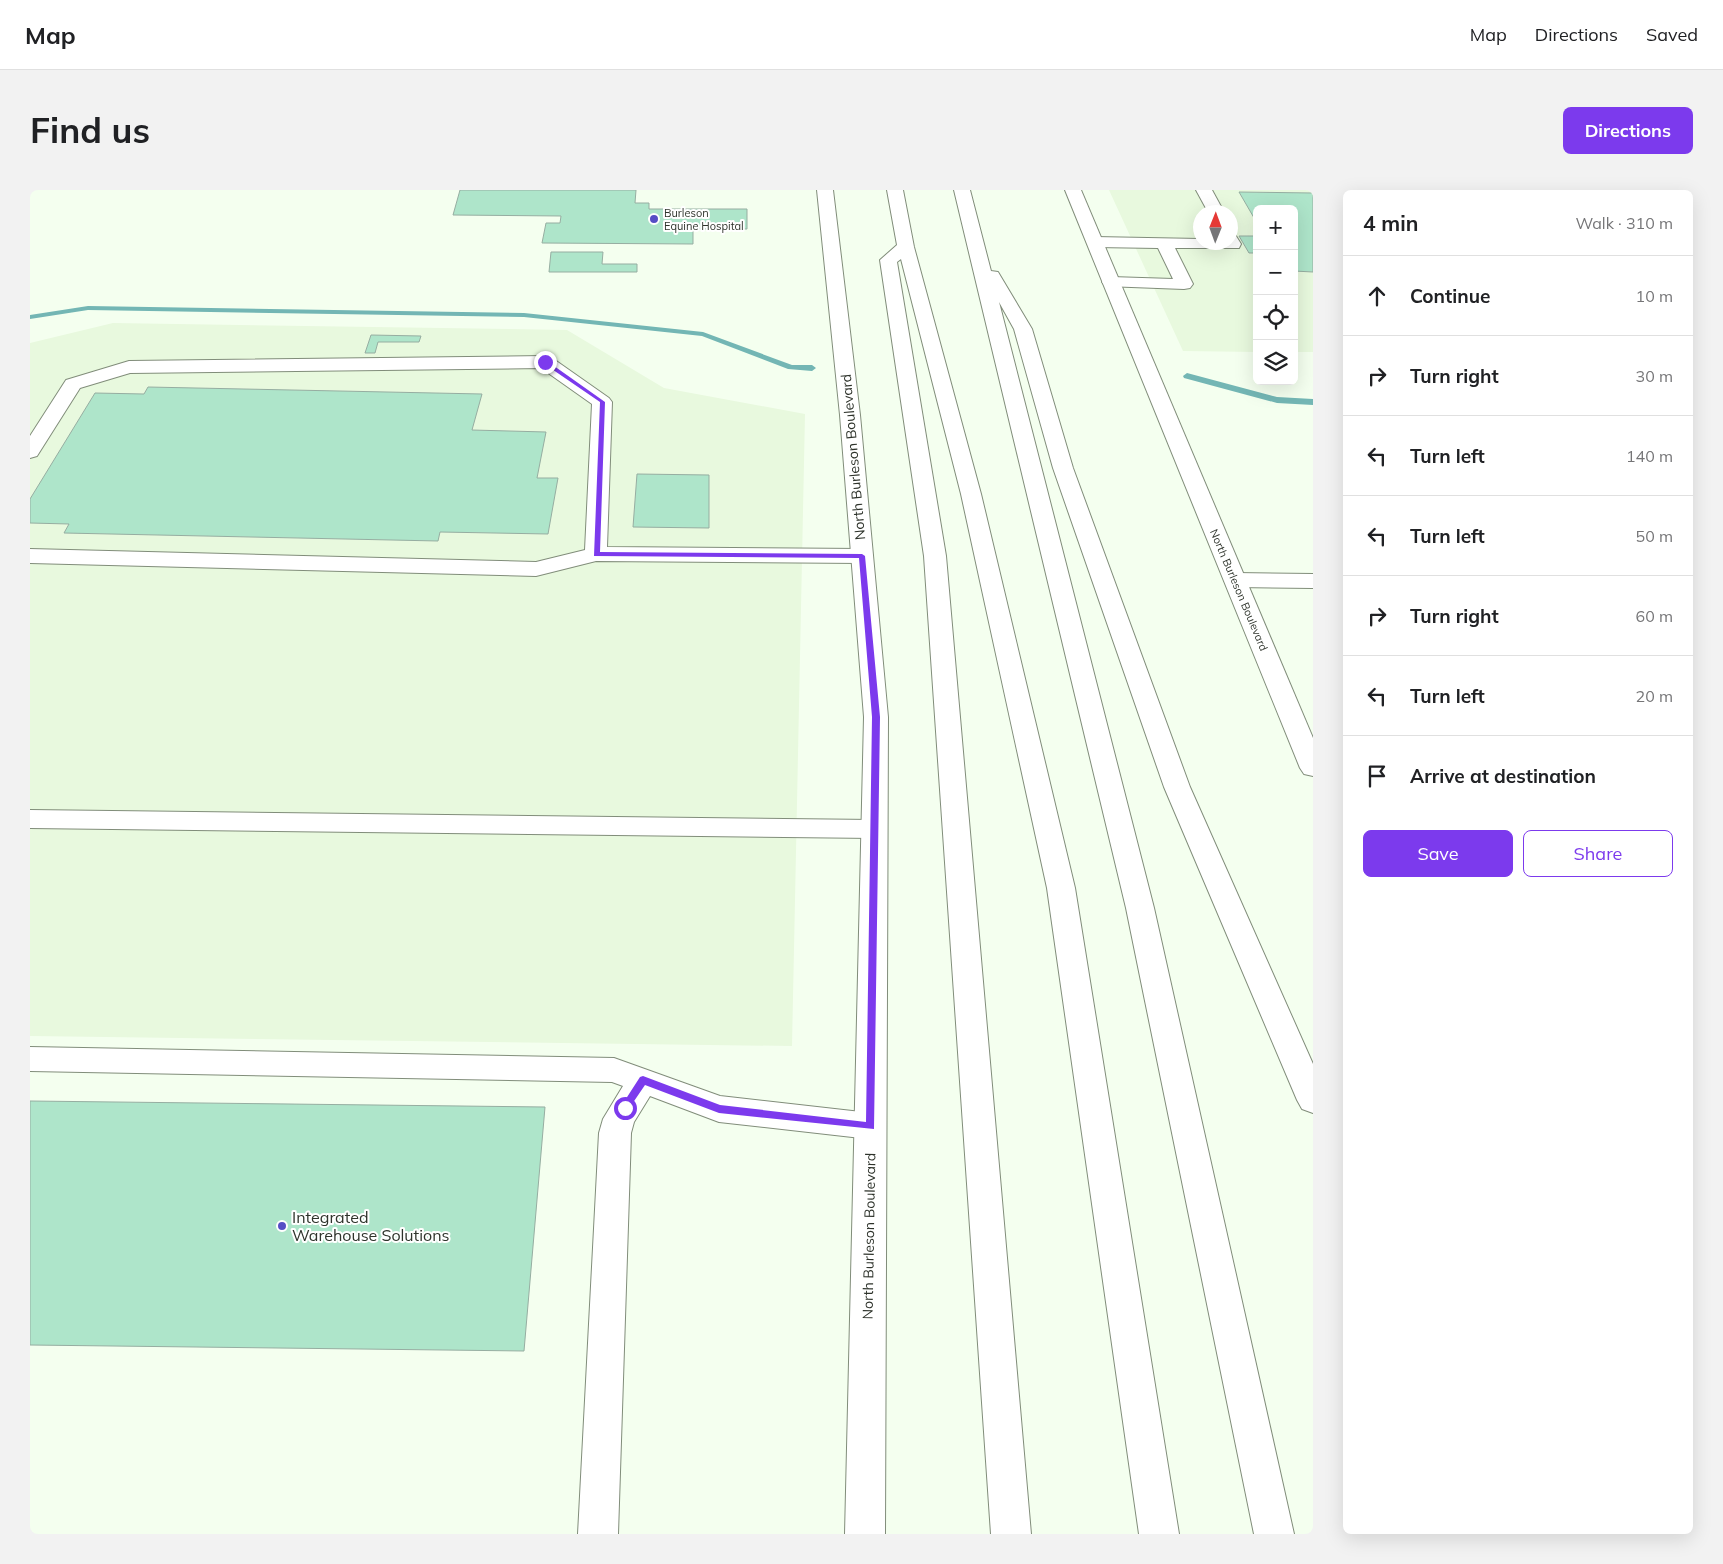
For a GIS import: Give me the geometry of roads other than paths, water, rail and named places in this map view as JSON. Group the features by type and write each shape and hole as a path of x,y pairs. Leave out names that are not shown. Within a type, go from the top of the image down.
{"main road":[{"name":"North Burleson Boulevard","path":"825,190 850,415 876,717 865,1534"},
{"path":"895,190 906,247 971,494 1061,888 1159,1534"},
{"path":"962,190 1140,908 1274,1534"},
{"name":"North Burleson Boulevard","path":"1073,190 1313,768"},
{"path":"1204,190 1212,205"},
{"path":"1094,242 1193,243"},
{"path":"1111,282 1184,284 1164,243"},
{"path":"976,246 1023,329 1063,468 1177,787 1313,1100"},
{"path":"906,247 888,260 936,556 1011,1534"},
{"path":"30,452 73,384 129,367 545,362 602,402 596,554"},
{"path":"30,556 536,569 596,554 862,556"},
{"path":"1235,580 1313,581"},
{"path":"30,819 874,829"},
{"path":"30,1059 614,1070 719,1109 870,1126"},
{"path":"598,1534 616,1133 622,1114 643,1080"}],"waterway":[{"path":"30,317 88,308 524,315 703,334 791,367 812,368"},
{"path":"1187,376 1277,400 1313,402"}],"place":[{"name":"Burleson Equine Hospital","path":"654,219"},
{"name":"Integrated Warehouse Solutions","path":"282,1226"}]}
